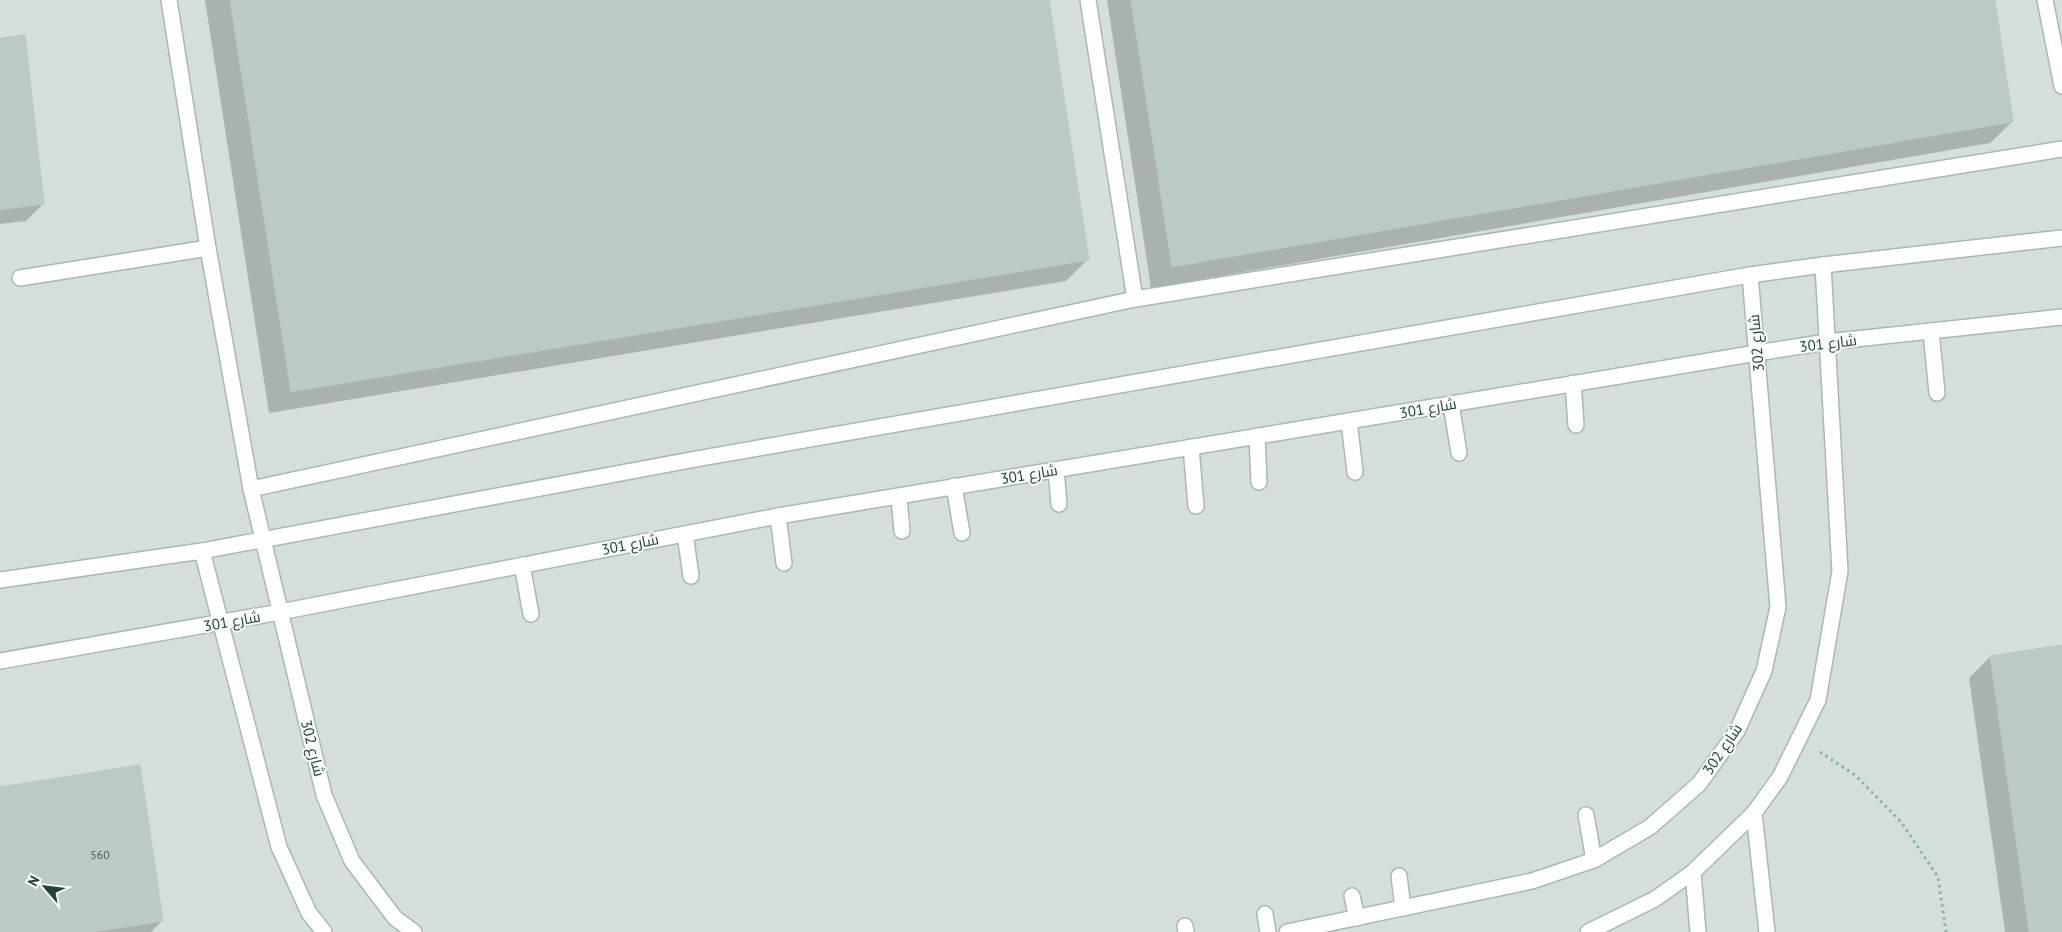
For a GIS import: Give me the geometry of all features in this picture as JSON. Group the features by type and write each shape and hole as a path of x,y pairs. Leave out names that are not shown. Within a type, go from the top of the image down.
{"lane":[{"name":"شارع 302","path":"169,0 208,248 251,489 324,795 352,861 395,918 414,932"},
{"path":"1088,0 1135,299"},
{"path":"2045,0 2062,86"},
{"path":"251,489 1135,299 2062,149"},
{"path":"0,580 202,551 696,459 1750,275 2062,238"},
{"path":"20,278 208,248"},
{"path":"1588,932 1655,899 1692,872 1754,813 1780,776 1818,700 1840,571 1823,265"},
{"name":"شارع 302","path":"1287,932 1532,881 1594,860 1650,827 1699,784 1737,731 1764,671 1778,607 1750,275"},
{"name":"شارع 301","path":"0,661 280,612 778,516 899,497 954,486 1828,342 2062,317"},
{"path":"1931,331 1936,394"},
{"path":"1573,384 1576,425"},
{"path":"1451,404 1459,453"},
{"path":"1350,421 1355,472"},
{"path":"1257,436 1259,482"},
{"path":"1191,447 1196,506"},
{"path":"1056,470 1059,504"},
{"path":"954,486 962,533"},
{"path":"899,497 902,531"},
{"path":"778,516 784,563"},
{"path":"685,534 691,576"},
{"path":"202,551 280,847 310,913 324,932"},
{"path":"522,565 531,614"},
{"path":"1754,813 1767,932"},
{"path":"1586,815 1594,860"},
{"path":"1692,872 1698,932"},
{"path":"1399,876 1403,908"},
{"path":"1352,896 1357,918"},
{"path":"1265,914 1268,932"}],"path":[{"path":"1799,739 1855,775 1901,822 1938,877 1946,932"}],"shaded area":[{"path":"0,0 2062,0 2062,932 0,932"}],"building":[{"path":"230,0 1049,0 1089,260 291,392"},
{"path":"1131,0 1995,0 2013,122 1172,267"},
{"path":"25,35 44,204 0,210 0,38"},
{"path":"2062,645 2062,932 2029,932 1990,656"},
{"path":"140,765 163,921 94,932 0,932 0,787"}]}
